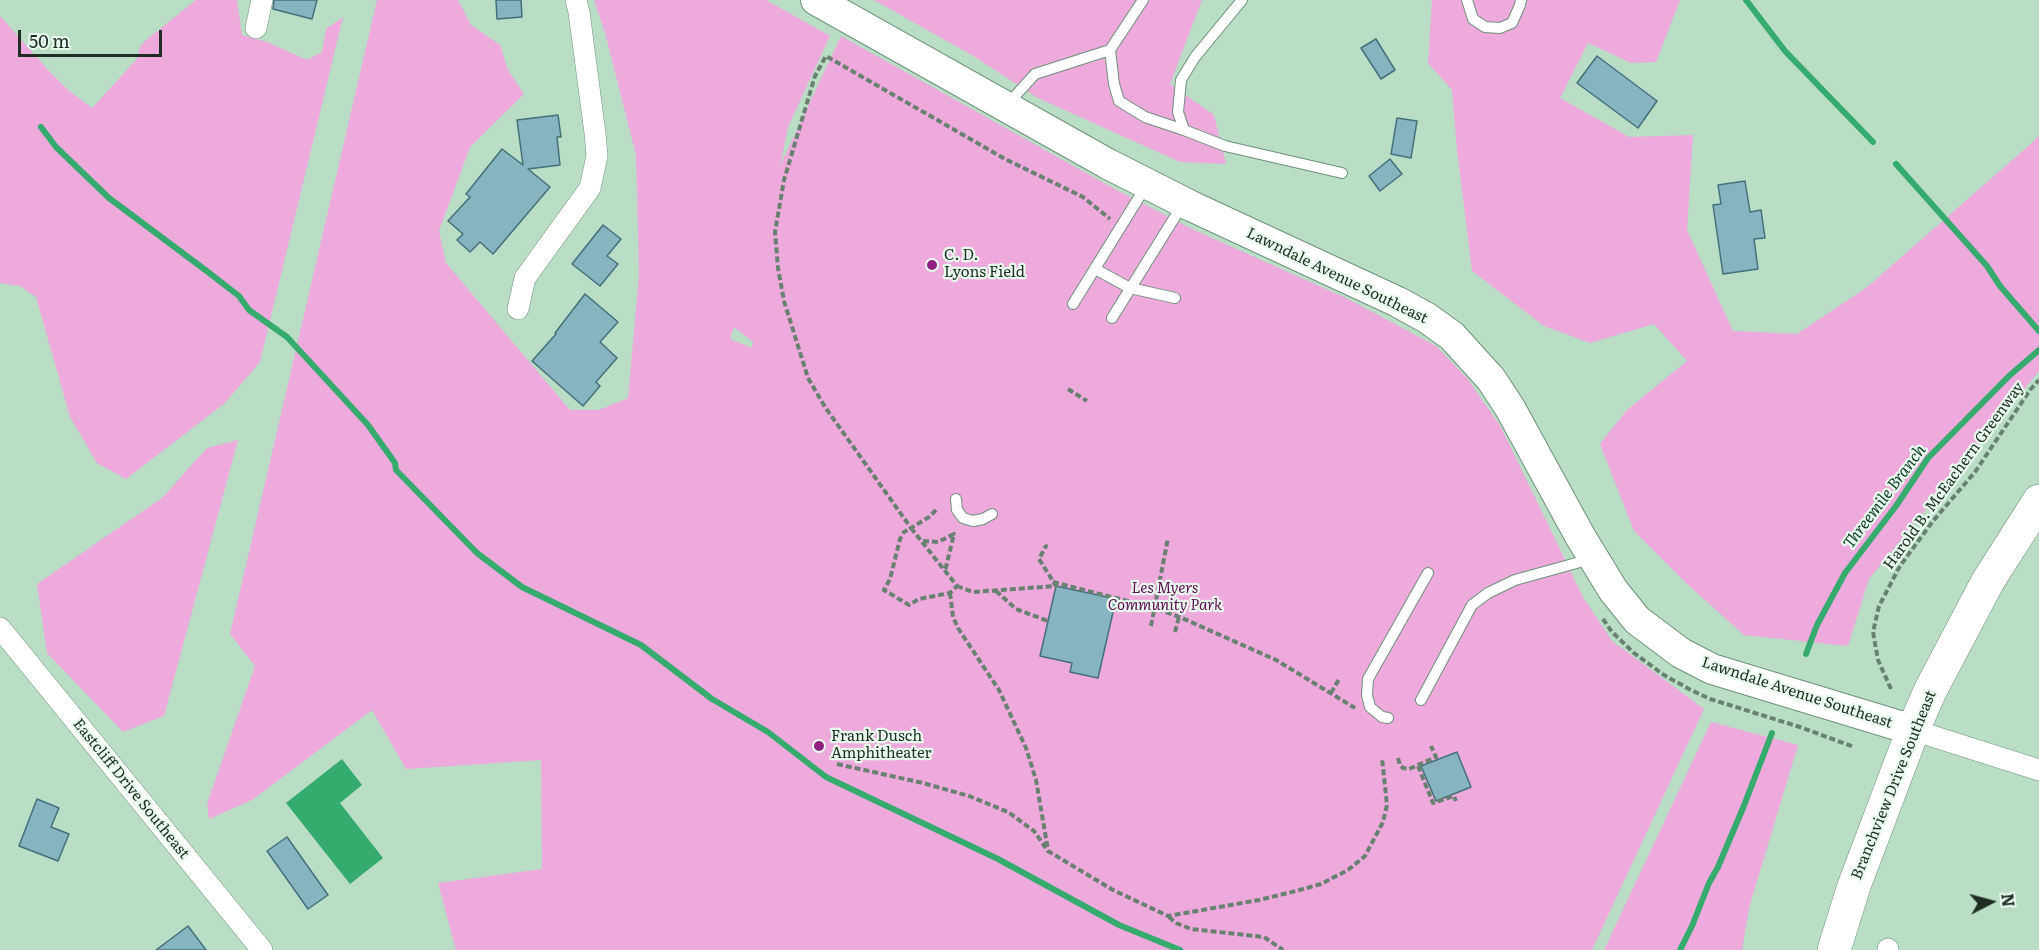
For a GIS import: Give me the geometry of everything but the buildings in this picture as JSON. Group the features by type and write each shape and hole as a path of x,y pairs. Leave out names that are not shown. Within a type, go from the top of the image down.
{"main road":[{"name":"Branchview Drive Southeast","path":"1834,950 1854,886 1913,730 1938,675 1988,581 2039,501"}],"street":[{"path":"256,28 262,0"},
{"path":"518,309 525,278 590,188 597,156 576,0"},
{"name":"Lawndale Avenue Southeast","path":"816,0 1147,183 1398,302 1452,336 1491,379 1510,408 1613,590 1637,620 1681,653 1712,669 1913,730"},
{"name":"Eastcliff Drive Southeast","path":"0,628 262,950"},
{"path":"1913,730 2039,770"}],"lane":[{"path":"1006,106 1035,74 1110,50 1143,0"},
{"path":"1184,130 1178,112 1180,80 1195,57 1242,0"},
{"path":"1467,0 1473,20 1485,27 1500,28 1512,23 1521,5 1521,0"},
{"path":"1110,50 1114,84 1119,101 1145,117 1225,146 1342,173"},
{"path":"1073,304 1147,183"},
{"path":"1112,318 1184,202"},
{"path":"1095,269 1130,288 1175,298"},
{"path":"956,499 957,510 963,518 974,521 992,514"},
{"path":"1421,700 1472,605 1515,580 1594,558"},
{"path":"1388,718 1382,717 1370,706 1367,695 1368,679 1428,573"}],"path":[{"path":"1045,545 1040,559 1056,586 973,592 957,586 911,528 825,407 808,378 784,301 778,268 776,232 784,180 815,76 826,56 1005,159 1083,197 1114,223"},
{"name":"Harold B. McEachern Greenway","path":"1891,689 1878,660 1873,632 1879,606 1900,566 1933,521 1975,472 2039,380"},
{"path":"1068,389 1087,401"},
{"path":"936,510 904,532 900,539 890,579 884,590 909,605 919,599 950,593 957,586"},
{"path":"922,541 938,542 954,534 945,571"},
{"path":"1151,626 1168,538"},
{"path":"1053,582 1155,608 1230,638 1276,660 1356,708"},
{"path":"995,590 1016,609 1048,621"},
{"path":"950,593 953,617 958,628 999,690 1026,748 1036,780 1048,851"},
{"path":"1175,632 1179,617"},
{"path":"1331,693 1339,679"},
{"path":"1398,758 1403,768 1418,766 1436,758 1431,746"},
{"path":"1168,916 1296,891 1321,884 1348,870 1365,856 1383,822 1387,805 1382,758"},
{"path":"837,764 923,783 989,804 1008,812 1034,831 1048,851 1113,890 1168,916 1176,923 1191,929 1264,938 1283,950"},
{"path":"1418,766 1434,803 1454,796 1456,801"}],"green space":[{"path":"196,0 237,0 242,35 267,42 307,60 322,52 326,29 343,17 260,362 225,403 126,479 97,463 70,417 36,297 20,286 0,283 0,16 67,89 92,108 137,59 140,47 145,41"},
{"name":"Les Myers Community Park","path":"377,0 458,0 471,25 500,45 508,70 524,94 470,147 439,231 446,263 570,410 599,410 628,398 639,275 636,155 605,33 594,0 766,0 830,36 788,127 780,166 841,36 1113,188 1192,229 1346,298 1436,346 1467,378 1501,427 1583,597 1612,641 1704,709 1592,950 456,950 438,883 542,869 541,760 406,769 372,710 252,800 209,819 207,804 255,666 230,634","holes":["734,327 753,342 752,348 730,339"]},
{"path":"874,0 1202,0 1170,84 1214,115 1226,164 1180,162 1038,98 970,54"},
{"path":"1432,0 1680,0 1656,62 1631,63 1588,43 1560,98 1629,137 1693,135 1687,230 1733,331 1797,334 1866,288 2039,135 2039,371 1869,579 1848,646 1744,635 1686,583 1634,531 1600,444 1627,410 1687,361 1654,324 1590,343 1544,326 1472,271 1452,90 1428,63"},
{"path":"238,440 164,716 123,732 47,653 37,584 162,498 207,448"},
{"path":"1711,722 1798,745 1749,908 1742,950 1604,950"}],"shaded area":[{"path":"342,759 362,785 340,803 383,858 350,884 286,803"}],"waterway":[{"path":"1746,0 1785,51 1873,142"},
{"path":"41,127 56,147 109,198 239,296 249,310 287,337 368,425 395,463 396,470 477,553 522,587 641,645 712,699 768,732 826,777 998,859 1119,925 1180,950"},
{"path":"1896,164 1987,266 2000,286 2039,331"},
{"name":"Threemile Branch","path":"1806,654 1817,625 1845,573 1896,506 1928,458 2009,376 2039,350"},
{"name":"Threemile Branch","path":"1680,950 1718,867 1772,733"}],"place":[{"name":"C. D. Lyons Field","path":"932,265"},
{"name":"Frank Dusch Amphitheater","path":"819,746"}]}
